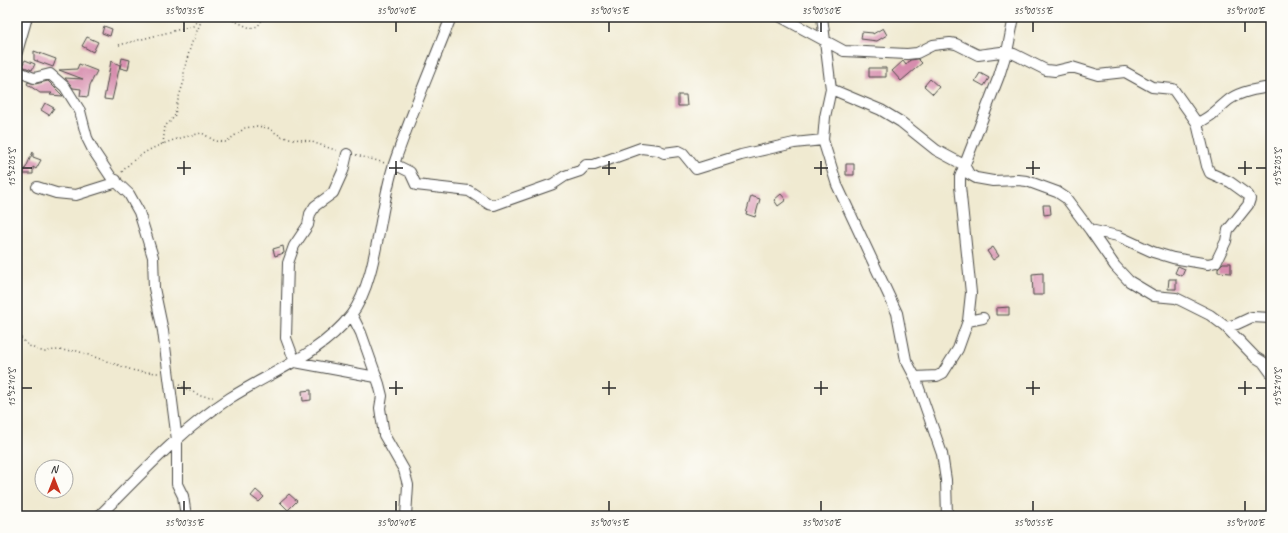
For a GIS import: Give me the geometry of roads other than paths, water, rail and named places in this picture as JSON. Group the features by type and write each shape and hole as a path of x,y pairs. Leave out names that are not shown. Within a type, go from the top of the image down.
{"street":[{"path":"99,516 177,440 230,398 294,362 328,338 352,315 368,282 384,199 394,164 451,17"},
{"path":"781,17 825,40 838,49 854,53 917,53 933,45 956,44 978,55 1006,53 1023,57 1039,68 1046,70 1055,71 1072,68 1098,75 1128,72 1152,87 1174,89 1198,123 1207,166 1210,173 1230,182 1248,195 1250,199 1248,205 1228,230 1226,241 1216,262 1208,264 1173,258 1153,252 1118,236 1090,230"},
{"path":"822,17 831,89 825,117 823,140 837,185 895,307 902,346 915,377 942,454 946,480 947,516"},
{"path":"915,377 937,376 943,373 958,349 968,321 971,293 960,186 964,165 972,149 1006,53 1014,17"},
{"path":"17,52 23,35 23,22"},
{"path":"17,71 34,78 50,74 65,87 80,110 87,138 93,150 104,166 129,194 136,205 151,250 154,288 163,331 167,375 177,440 177,484 183,496 186,516"},
{"path":"1198,123 1205,120 1240,93 1271,87"},
{"path":"831,89 881,110 901,122 936,150 964,165 970,174 976,178 993,181 1022,180 1057,192 1066,198 1115,266 1129,281 1154,296 1182,300 1210,315 1226,327 1255,357 1263,362 1271,372"},
{"path":"394,164 410,172 416,185 469,191 489,204 494,205 553,184 565,176 580,171 586,165 594,165 641,148 658,150 664,153 679,151 696,169 741,155 794,143 823,140"},
{"path":"294,362 286,338 288,263 294,246 308,225 310,214 315,206 333,193 343,171 347,154"},
{"path":"37,187 56,193 76,195 111,184 116,180"},
{"path":"352,315 363,340 382,396 380,408 384,435 404,470 408,484 406,516"},
{"path":"1226,327 1238,324 1252,317 1271,318"},
{"path":"968,321 983,318"},
{"path":"294,362 376,377"}]}
